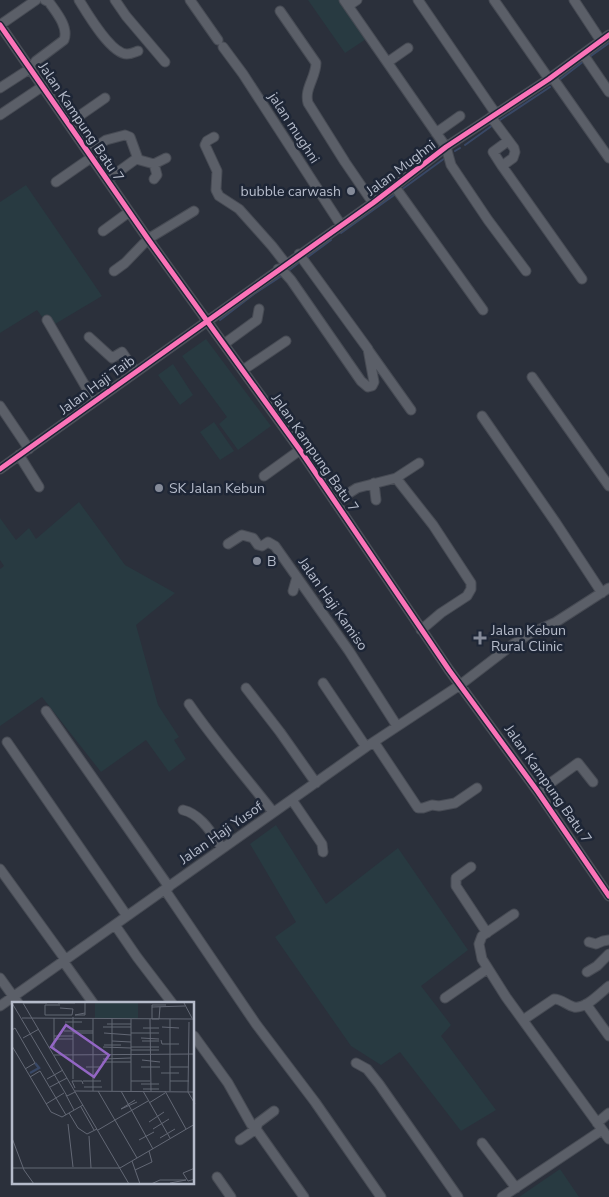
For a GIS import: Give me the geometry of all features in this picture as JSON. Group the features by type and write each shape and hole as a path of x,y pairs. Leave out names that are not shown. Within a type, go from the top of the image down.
{"street":[{"path":"1,28 36,0"},
{"path":"0,88 31,68 36,61 66,37 64,27 57,14 49,2 45,0"},
{"path":"78,0 114,48 128,55 138,51"},
{"path":"115,0 164,62"},
{"name":"jalan mughni","path":"190,0 243,74 341,225"},
{"path":"357,0 346,3 446,147 451,165 488,220 526,271"},
{"path":"418,0 494,115 516,152 513,158 502,166"},
{"path":"494,0 609,158"},
{"path":"574,0 601,41"},
{"path":"280,11 316,63 316,70 306,97 308,104 373,203"},
{"name":"Jalan Kampung Batu 7","path":"1,28 70,123 148,239 300,450 421,630 608,892"},
{"name":"Jalan Mughni","path":"207,320 302,258 341,225 395,187 446,147 584,56 609,35"},
{"path":"388,62 408,48"},
{"path":"584,56 609,92"},
{"path":"0,115 43,86"},
{"path":"70,123 105,98"},
{"path":"436,133 460,116"},
{"path":"56,182 106,140 125,135 131,139 138,159"},
{"path":"214,137 205,146 217,172 216,190 223,199 239,209 272,246 283,270 368,387 372,386 374,382 368,348"},
{"path":"508,141 493,152 582,279"},
{"path":"138,159 154,164 166,158"},
{"path":"107,180 138,159"},
{"path":"154,164 157,173 154,179"},
{"path":"395,187 483,310"},
{"path":"102,231 129,212"},
{"path":"114,271 125,263 138,247 148,239 194,212"},
{"path":"302,258 411,410"},
{"path":"224,344 256,320 259,309"},
{"path":"47,320 94,401"},
{"name":"Jalan Haji Taib","path":"0,469 207,320"},
{"path":"90,338 112,358 122,352 135,372"},
{"path":"243,370 286,341"},
{"path":"532,377 609,486"},
{"path":"0,406 29,449"},
{"path":"482,416 605,590"},
{"path":"264,476 300,450"},
{"path":"19,455 39,487"},
{"path":"335,502 357,488 396,478 419,463"},
{"path":"396,478 432,525 471,583 471,589 467,596 441,613 421,630"},
{"path":"374,483 376,500"},
{"name":"Jalan Haji Kamiso","path":"228,544 242,535 253,538 258,545 262,546 268,542 275,546 349,651 397,726"},
{"path":"293,591 297,576"},
{"name":"Jalan Haji Yusof","path":"0,1006 15,1000 64,960 370,744 460,685 512,645 531,633 556,622 605,590"},
{"path":"323,683 418,808 432,804 439,806 455,802 476,788"},
{"path":"246,688 316,783"},
{"path":"189,704 217,744 236,764 273,812"},
{"path":"46,711 167,888 256,1024 315,1102 381,1197"},
{"path":"6,742 127,916"},
{"path":"538,792 578,764 592,782"},
{"path":"292,800 322,844 323,852"},
{"path":"183,810 192,812 205,824 222,848"},
{"path":"471,867 456,878 456,886 487,933"},
{"path":"0,868 93,1002"},
{"path":"514,914 482,936 479,952 487,969 609,1139"},
{"path":"115,925 136,957 171,1002"},
{"path":"588,942 596,944 609,940"},
{"path":"587,972 597,966 609,954"},
{"path":"445,998 487,969"},
{"path":"0,978 15,1000"},
{"path":"523,1020 554,999 562,1000 572,1006 582,1007 609,986"},
{"path":"586,1004 609,1036"},
{"path":"195,1037 228,1083 250,1124 256,1129 304,1197"},
{"path":"356,1063 367,1068 458,1197"},
{"path":"240,1140 256,1129 258,1123 274,1111"},
{"path":"502,1197 599,1127 609,1113"},
{"path":"482,1143 516,1188"},
{"path":"217,1177 231,1197"}],"shaded area":[{"path":"308,0 339,0 366,39 345,53"},
{"path":"26,185 102,296 55,324 48,315 43,318 37,310 0,333 0,202"},
{"path":"206,339 271,426 238,450 219,424 227,417 182,356"},
{"path":"173,364 193,395 180,405 158,375"},
{"path":"214,422 234,451 220,460 200,432"},
{"path":"79,502 125,565 175,593 136,625 158,705 179,737 174,740 186,759 169,772 146,740 101,772 42,697 0,726 0,569 4,566 0,560 0,518 16,540 29,528 36,539"},
{"path":"276,825 326,904 398,848 468,950 421,986 451,1025 441,1036 496,1110 461,1131 400,1052 381,1065 351,1046 275,937 296,922 250,844"},
{"path":"560,1169 579,1197 519,1197"}],"waterway":[{"path":"588,58 609,43"},
{"path":"558,81 584,61"},
{"path":"500,120 550,87"},
{"path":"465,145 493,125"},
{"path":"455,151 460,148"},
{"path":"401,190 445,158"},
{"path":"341,233 397,193"},
{"path":"305,259 331,240"},
{"path":"287,272 301,261"},
{"path":"220,320 283,275"}],"cycle path":[{"path":"0,25 148,239 300,450 449,670 538,792 609,896"},
{"path":"0,469 373,203 446,147 549,79 609,35"}],"place":[{"name":"bubble carwash","path":"351,191"},
{"name":"SK Jalan Kebun","path":"159,488"},
{"name":"B","path":"257,561"},
{"name":"Jalan Kebun Rural Clinic","path":"480,638"}]}
